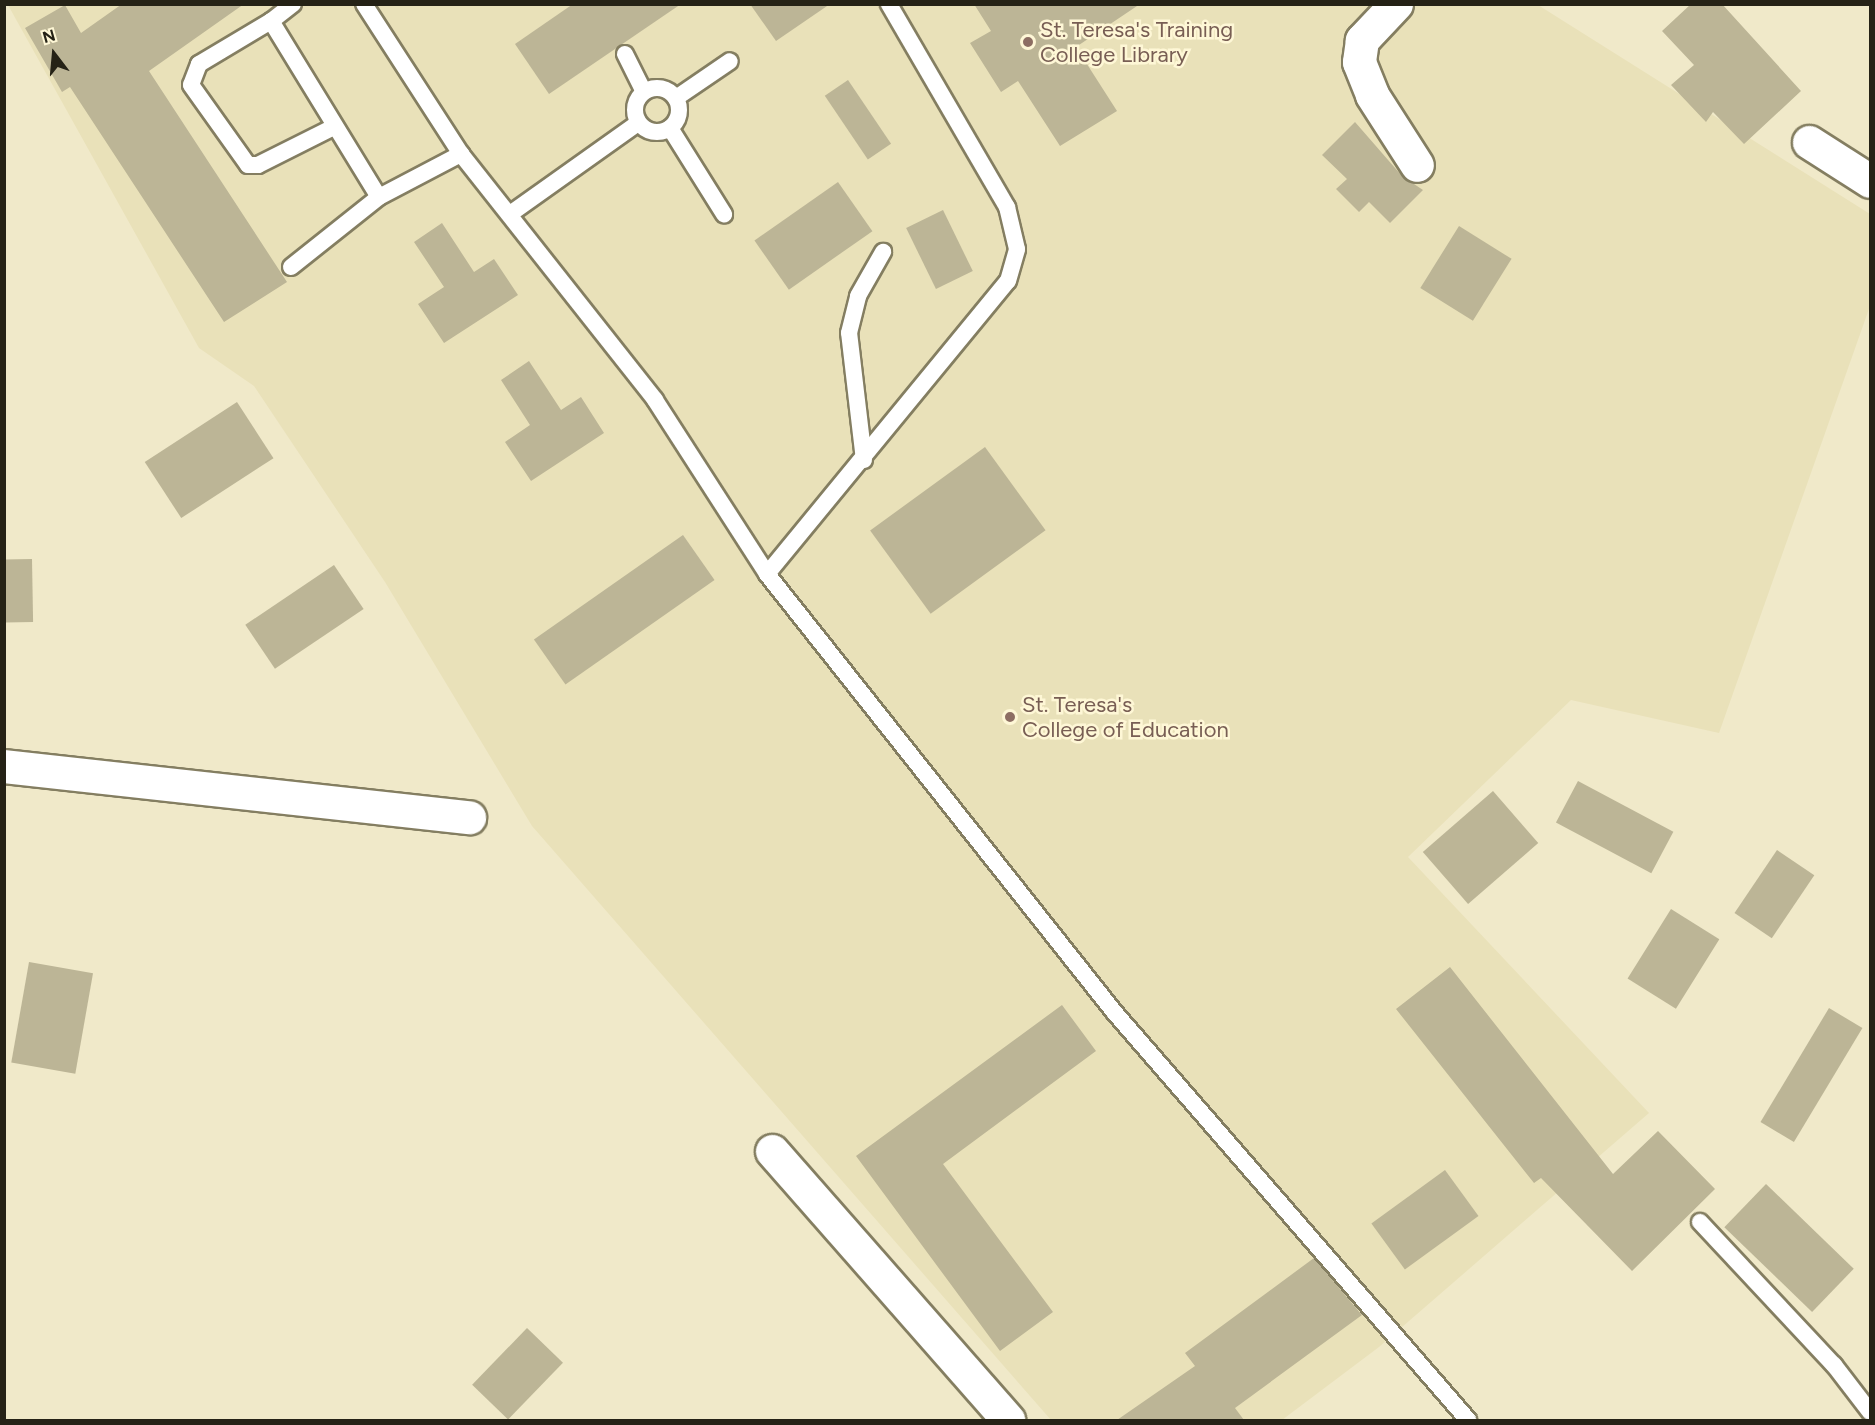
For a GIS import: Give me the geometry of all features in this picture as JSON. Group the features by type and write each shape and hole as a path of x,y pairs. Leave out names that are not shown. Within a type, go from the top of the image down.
{"street":[{"path":"1396,4 1362,40 1359,62 1372,95 1417,165"},
{"path":"1809,142 1870,181"},
{"path":"4,766 469,817"},
{"path":"772,1151 1008,1420"}],"lane":[{"path":"293,4 271,21 199,64 191,85 248,165 258,165 334,127"},
{"path":"364,4 461,153 655,400 767,574 1115,1013 1468,1420"},
{"path":"767,574 864,460 1008,281 1017,249 1007,207 889,4"},
{"path":"271,21 379,197"},
{"path":"625,54 644,92"},
{"path":"676,98 730,61"},
{"path":"662,88 676,98 679,115 670,128 653,132 638,123 634,106 644,92 662,88"},
{"path":"510,214 638,123"},
{"path":"670,128 724,214"},
{"path":"291,267 379,197 461,153"},
{"path":"864,460 849,333 858,296 883,252"},
{"path":"1700,1222 1870,1412"}],"shaded area":[{"name":"St. Teresa's College of Education","path":"8,5 1538,5 1870,214 1870,306 1719,733 1571,700 1408,857 1649,1113 1379,1347 1282,1420 1051,1420 532,826 385,582 254,386 199,348"}],"building":[{"path":"122,4 244,4 149,71 287,282 224,322 70,87 62,92 25,28 65,5 81,33"},
{"path":"573,4 681,4 549,94 515,44"},
{"path":"750,4 830,4 776,41"},
{"path":"974,4 1140,4 1076,47 1117,111 1060,146 1018,81 1001,92 970,43 991,31"},
{"path":"1691,4 1722,4 1801,91 1744,144 1713,112 1706,122 1671,85 1694,65 1662,31"},
{"path":"848,80 891,144 868,159 825,96"},
{"path":"1355,122 1402,176 1423,190 1390,223 1369,202 1359,212 1336,189 1347,179 1322,155"},
{"path":"838,182 872,231 789,290 754,241"},
{"path":"943,210 973,271 936,289 906,228"},
{"path":"442,223 474,272 494,259 518,295 444,343 418,304 444,287 414,242"},
{"path":"1459,226 1512,259 1473,321 1420,288"},
{"path":"529,361 561,410 581,397 604,433 531,481 505,442 530,425 501,380"},
{"path":"237,402 273,458 181,518 145,462"},
{"path":"985,447 1046,530 931,614 870,530"},
{"path":"683,535 715,580 565,684 534,639"},
{"path":"4,559 32,559 33,622 5,622"},
{"path":"334,565 364,609 275,669 245,625"},
{"path":"1578,781 1673,832 1651,873 1556,822"},
{"path":"1493,791 1538,843 1468,904 1423,852"},
{"path":"1777,850 1814,875 1772,938 1735,913"},
{"path":"1671,909 1719,939 1676,1009 1628,979"},
{"path":"29,962 93,973 75,1074 11,1062"},
{"path":"1450,967 1613,1174 1658,1131 1715,1189 1632,1271 1541,1178 1534,1183 1396,1009"},
{"path":"1062,1005 1096,1051 943,1164 1053,1312 1000,1351 856,1156"},
{"path":"1829,1008 1862,1028 1794,1142 1760,1122"},
{"path":"1445,1170 1479,1216 1405,1270 1371,1223"},
{"path":"1766,1184 1854,1269 1812,1312 1724,1227"},
{"path":"1314,1258 1362,1315 1235,1408 1244,1420 1117,1420 1195,1366 1185,1353"},
{"path":"527,1328 563,1363 508,1420 472,1385"}],"place":[{"name":"St. Teresa's Training College Library","path":"1028,42"},
{"name":"St. Teresa's College of Education","path":"1010,717"}]}
